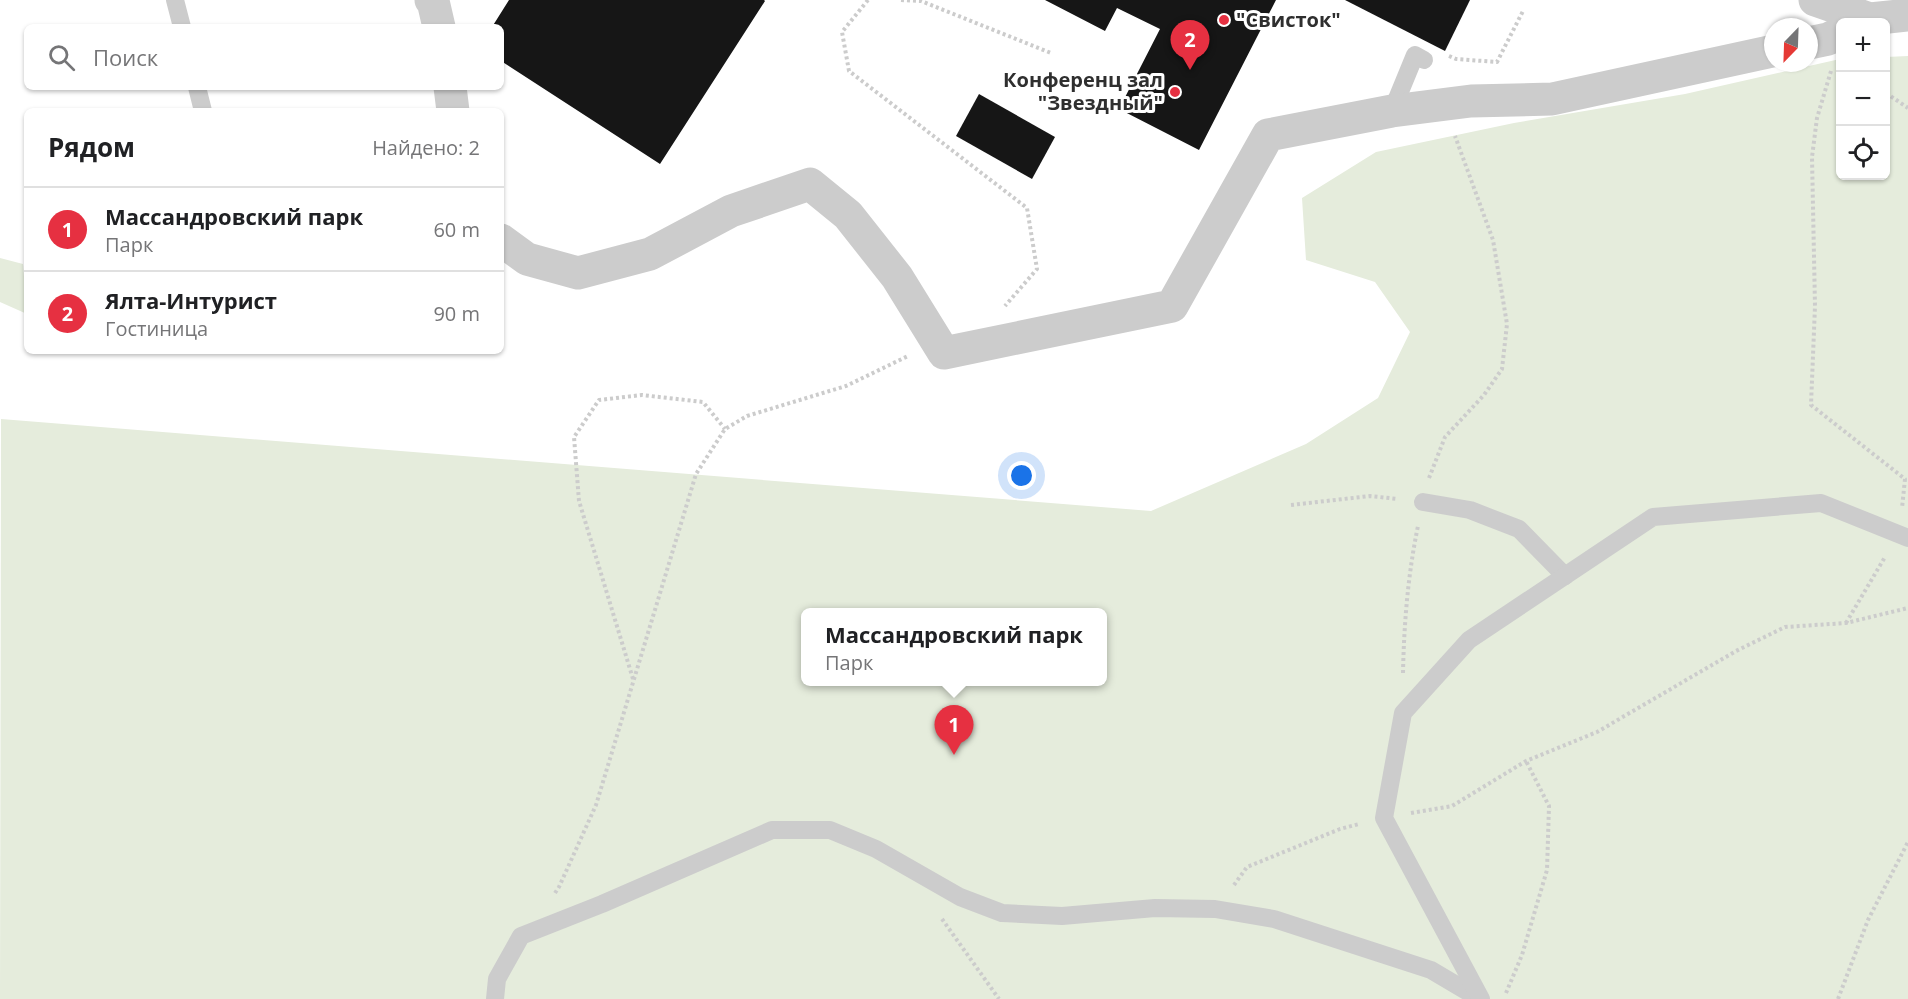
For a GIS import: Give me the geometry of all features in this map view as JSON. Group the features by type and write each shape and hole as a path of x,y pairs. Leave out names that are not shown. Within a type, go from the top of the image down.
{"street":[{"path":"431,0 438,24"},
{"path":"1815,0 1859,18"},
{"path":"1887,18 1908,15"},
{"path":"1818,41 1836,35"},
{"path":"504,242 527,260 578,273 650,254 730,211 810,184 848,215 897,277 944,353 1172,306 1268,135 1392,111 1471,101 1552,99 1764,53"},
{"path":"450,90 453,108"}],"lane":[{"path":"175,0 181,24"},
{"path":"1392,111 1415,56 1424,60"},
{"path":"198,90 202,108"},
{"path":"1423,502 1470,510 1519,529 1565,576"},
{"path":"1480,999 1384,818 1403,713 1468,640 1653,517 1821,503 1903,536"},
{"path":"495,999 497,980 521,936 602,904 772,830 830,830 876,849 960,897 1002,913 1062,916 1155,908 1215,909 1274,919 1431,970 1480,999"}],"path":[{"path":"868,0 842,32 849,71 1027,208 1037,269 1004,308"},
{"path":"901,0 921,1 1051,53"},
{"path":"1424,60 1431,47 1456,59 1497,62 1522,11"},
{"path":"1832,69 1817,118 1812,157 1815,306 1812,405 1905,479 1903,536 1846,622"},
{"path":"1890,96 1908,108"},
{"path":"1403,713 1404,639 1409,567 1426,486 1445,437 1484,395 1502,369 1507,324 1493,240 1443,105"},
{"path":"553,895 559,887 596,805 696,474 725,429 747,416 846,386 937,342"},
{"path":"633,680 579,501 574,437 599,400 642,395 703,402 725,429"},
{"path":"1291,505 1370,496 1423,502"},
{"path":"1215,909 1247,867 1340,829 1384,818 1452,806 1526,761 1597,732 1727,656 1785,627 1846,622 1908,608"},
{"path":"1504,999 1521,955 1547,870 1549,806 1526,761"},
{"path":"1838,999 1868,920 1908,842"},
{"path":"921,874 944,922 999,999"}],"green space":[{"path":"1908,56 1908,999 0,999 1,419 1151,511 1306,444 1378,398 1410,332 1375,282 1306,260 1302,198 1376,152 1514,123 1685,94 1782,72 1818,72 1818,64 1836,60 1836,180 1890,180 1890,57"},
{"path":"0,258 23,264 24,313 0,302"}],"building":[{"path":"509,0 765,1 660,164 504,63 504,24 494,24"},
{"path":"1045,0 1276,0 1199,150 1119,109 1160,29 1117,8 1105,31"},
{"path":"1345,0 1470,0 1445,51"},
{"path":"979,94 1055,137 1032,179 956,136"}],"place":[{"name":"\"Свисток\"","path":"1224,20"},
{"name":"Ялта-Интурист","path":"1190,70"},
{"name":"Конференц зал \"Звездный\"","path":"1175,92"},
{"name":"Массандровский парк","path":"954,755"}]}
